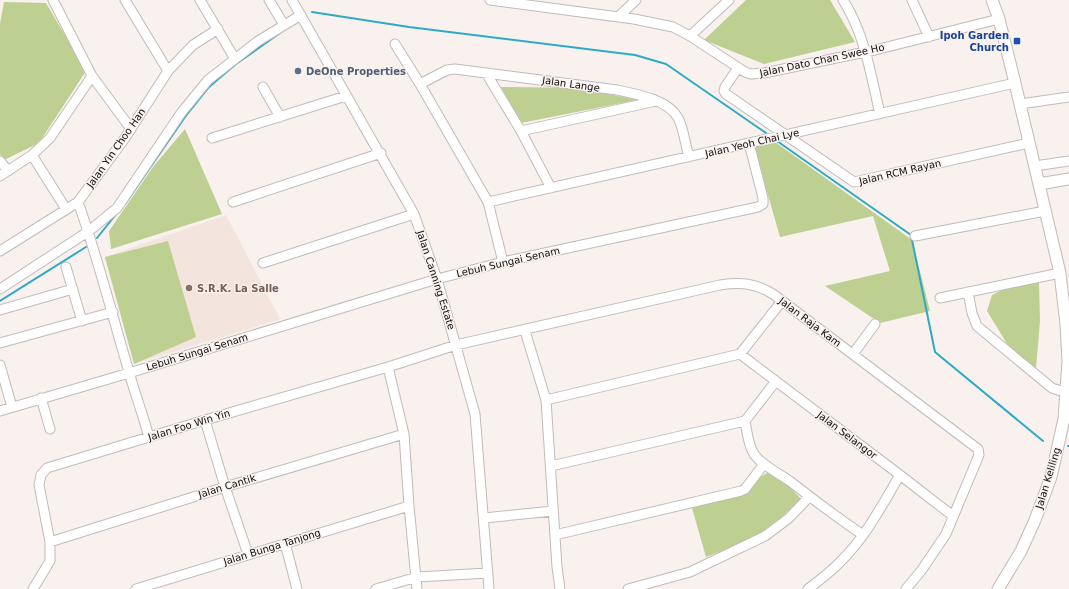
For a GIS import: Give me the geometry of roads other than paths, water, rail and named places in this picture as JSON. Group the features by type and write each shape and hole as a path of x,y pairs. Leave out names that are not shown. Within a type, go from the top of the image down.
{"main road":[{"name":"Jalan Keliling","path":"992,0 999,19 1015,83 1060,273 1068,354 1067,419 1050,477 1035,520 1021,551 998,589"},
{"path":"1040,188 1069,179"},
{"path":"1040,188 1069,186"}],"street":[{"path":"53,0 92,76 131,129"},
{"path":"125,0 168,71"},
{"path":"200,0 235,59"},
{"path":"269,0 284,25"},
{"name":"Jalan Canning Estate","path":"292,0 346,96 381,153 414,214 437,278 475,414 490,589"},
{"name":"Jalan Dato Chan Swee Ho","path":"490,0 542,3 673,26 738,68 751,74 764,73 865,52 999,19"},
{"path":"618,17 636,0"},
{"path":"690,36 730,0"},
{"path":"843,0 859,32 880,114"},
{"path":"912,0 929,37"},
{"path":"0,288 89,231 117,208 181,113 208,80 258,41 301,15"},
{"name":"Jalan Yin Choo Han","path":"0,251 78,202 131,129 168,71 193,45 218,29"},
{"path":"395,44 420,84 488,202 503,262"},
{"name":"Jalan RCM Rayan","path":"738,68 725,87 725,93 851,181 855,182 1029,143"},
{"name":"Jalan Lange","path":"420,84 447,70 455,69 640,94 672,110 677,116 689,157"},
{"path":"486,73 521,131 551,188"},
{"path":"0,161 4,174 32,155 50,138 92,76"},
{"name":"Jalan Yeoh Chai Lye","path":"488,202 1015,83"},
{"path":"263,87 280,116"},
{"path":"212,138 346,96"},
{"path":"1020,104 1069,97"},
{"path":"521,131 656,101"},
{"name":"Lebuh Sungai Senam","path":"129,373 437,278 503,262 760,206 763,204 763,198 749,143"},
{"path":"233,202 381,153"},
{"path":"32,155 66,209"},
{"path":"1035,166 1069,161"},
{"path":"78,202 89,231 129,373 149,437"},
{"path":"915,236 1045,210"},
{"path":"262,263 414,214"},
{"path":"66,267 82,321"},
{"path":"940,298 1060,273"},
{"name":"Jalan Raja Kam","path":"456,345 526,331 720,285 735,283 748,284 762,288 773,294 978,449 979,455 946,534 932,556 906,589"},
{"path":"0,310 73,289"},
{"path":"968,292 972,313 977,326 1052,388 1067,393"},
{"path":"546,400 740,354 782,301"},
{"path":"0,343 113,312"},
{"path":"852,354 875,324"},
{"path":"526,331 546,400 553,511 560,589"},
{"name":"Jalan Foo Win Yin","path":"33,589 50,561 50,542 38,486 39,480 44,472 53,466 204,420 388,367 456,345"},
{"name":"Jalan Selangor","path":"740,354 953,516"},
{"path":"0,365 12,407"},
{"path":"388,367 404,434 417,589"},
{"path":"0,411 129,373"},
{"path":"551,466 745,421 776,381"},
{"path":"41,398 50,429"},
{"path":"204,420 224,487 248,554"},
{"path":"745,421 754,454 764,464 790,481 809,497 863,535"},
{"name":"Jalan Cantik","path":"50,542 224,487 404,434"},
{"path":"555,535 741,491 745,489 764,464"},
{"path":"808,589 844,559 863,535 900,475"},
{"path":"628,589 690,572 765,536 790,518 809,497"},
{"name":"Jalan Bunga Tanjong","path":"136,589 409,506"},
{"path":"484,518 553,511"},
{"path":"285,543 297,589"},
{"path":"376,589 416,577 488,573"}],"waterway":[{"path":"312,12 409,27 635,55 666,64 766,133"},
{"path":"125,204 185,117 209,87 236,64 280,33"},
{"path":"777,141 911,235 935,352 1043,441"},
{"path":"97,238 117,213"},
{"path":"0,301 86,247"}],"place":[{"name":"Ipoh Garden Church","path":"1017,41"},
{"name":"DeOne Properties","path":"298,71"},
{"name":"S.R.K. La Salle","path":"189,288"}]}
